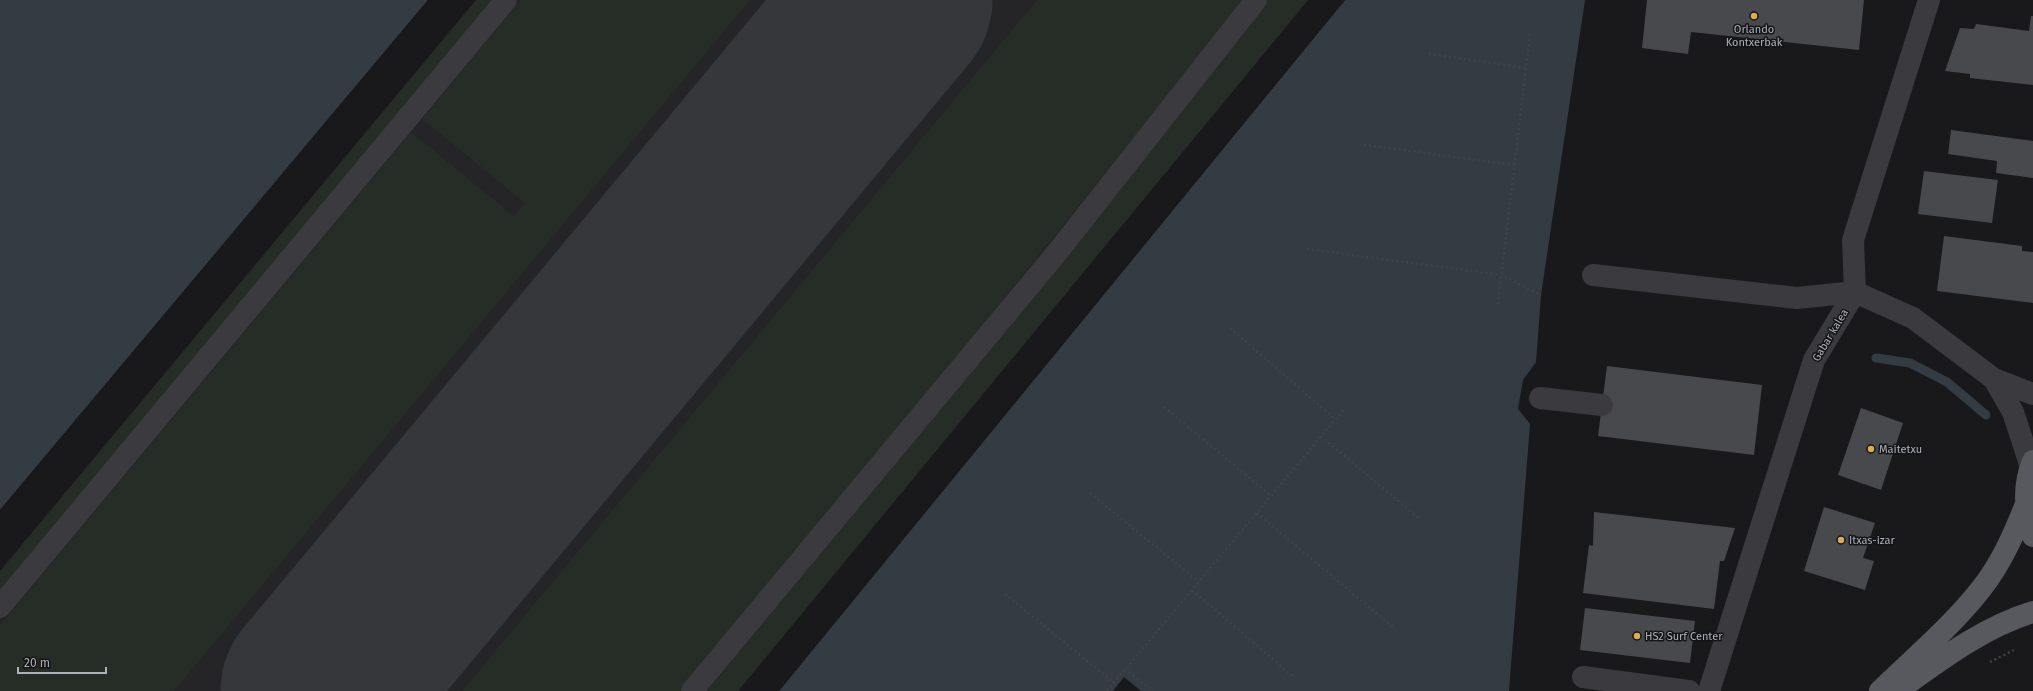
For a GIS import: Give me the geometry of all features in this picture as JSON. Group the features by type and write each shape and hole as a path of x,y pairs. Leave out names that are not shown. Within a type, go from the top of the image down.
{"main road":[{"path":"2032,464 2027,485 2026,504 2029,524 2033,536"},
{"path":"1880,691 1961,612 1982,589 1999,563 2011,540 2026,504"},
{"path":"1897,691 1942,659 1988,631 2033,612"}],"street":[{"path":"0,607 506,0"},
{"path":"692,691 1055,255 1256,0"},
{"path":"1855,292 1853,240 1929,0"},
{"path":"1593,275 1797,298 1855,292 1913,318 1994,379 2033,394"},
{"name":"Gabar kalea","path":"1709,691 1814,360 1855,292"},
{"path":"1994,379 2013,412 2032,464"},
{"path":"1540,398 1602,405"},
{"path":"1583,677 1689,691"}],"path":[{"path":"1498,304 1530,34"},
{"path":"1429,54 1526,68"},
{"path":"1359,144 1514,165"},
{"path":"1307,249 1501,275 1542,295"},
{"path":"1230,328 1335,419"},
{"path":"1164,407 1271,496"},
{"path":"1107,691 1344,409"},
{"path":"1321,436 1421,520"},
{"path":"1090,492 1199,582"},
{"path":"1257,512 1394,628"},
{"path":"1192,590 1295,678"},
{"path":"1005,594 1114,683"},
{"path":"1125,669 1153,691"}],"shaded area":[{"path":"0,0 428,0 0,510"},
{"path":"476,0 1308,0 738,691 0,691 0,571"},
{"path":"476,0 497,0 0,596 0,571"},
{"path":"521,0 750,0 174,691 0,691 0,625 411,132 514,216 525,203 422,119"},
{"path":"1037,0 1245,0 763,597 684,691 462,691"},
{"path":"1267,0 1308,0 738,691 707,691 1092,223"},
{"path":"1345,0 1585,0 1541,295 1536,362 1523,380 1518,409 1530,424 1509,691 1141,691 1124,677 1113,691 779,691"}],"pier":[{"path":"428,0 429,1 0,512 0,510"},
{"path":"1343,0 1345,0 779,691 777,691"}],"building":[{"name":"Orlando Kontxerbak","path":"1647,0 1864,0 1859,50 1691,32 1688,54 1642,48"},
{"path":"2031,16 2033,16 2033,85 1970,78 1970,74 1945,71 1960,28 1974,29 1976,24 2029,31"},
{"path":"1951,130 2033,141 2033,178 1996,173 1997,161 1948,154"},
{"path":"1924,171 1998,180 1992,223 1918,214"},
{"path":"1944,236 2022,246 2022,251 2033,252 2033,303 1937,291"},
{"path":"1607,366 1762,385 1754,455 1598,436"},
{"name":"Maitetxu","path":"1861,408 1903,423 1881,490 1838,475"},
{"name":"Itxas-izar","path":"1824,507 1875,523 1863,558 1874,561 1865,590 1804,571"},
{"path":"1594,512 1735,528 1724,561 1720,561 1714,609 1583,593 1589,545 1593,546"},
{"name":"HS2 Surf Center","path":"1585,608 1695,621 1690,663 1580,650"}],"waterway":[{"path":"1876,358 1910,363 1947,382 1986,415"}],"runway":[{"path":"319,691 894,0"}],"place":[{"name":"Orlando Kontxerbak","path":"1754,16"},
{"name":"Maitetxu","path":"1871,449"},
{"name":"Itxas-izar","path":"1841,540"},
{"name":"HS2 Surf Center","path":"1637,636"}]}
